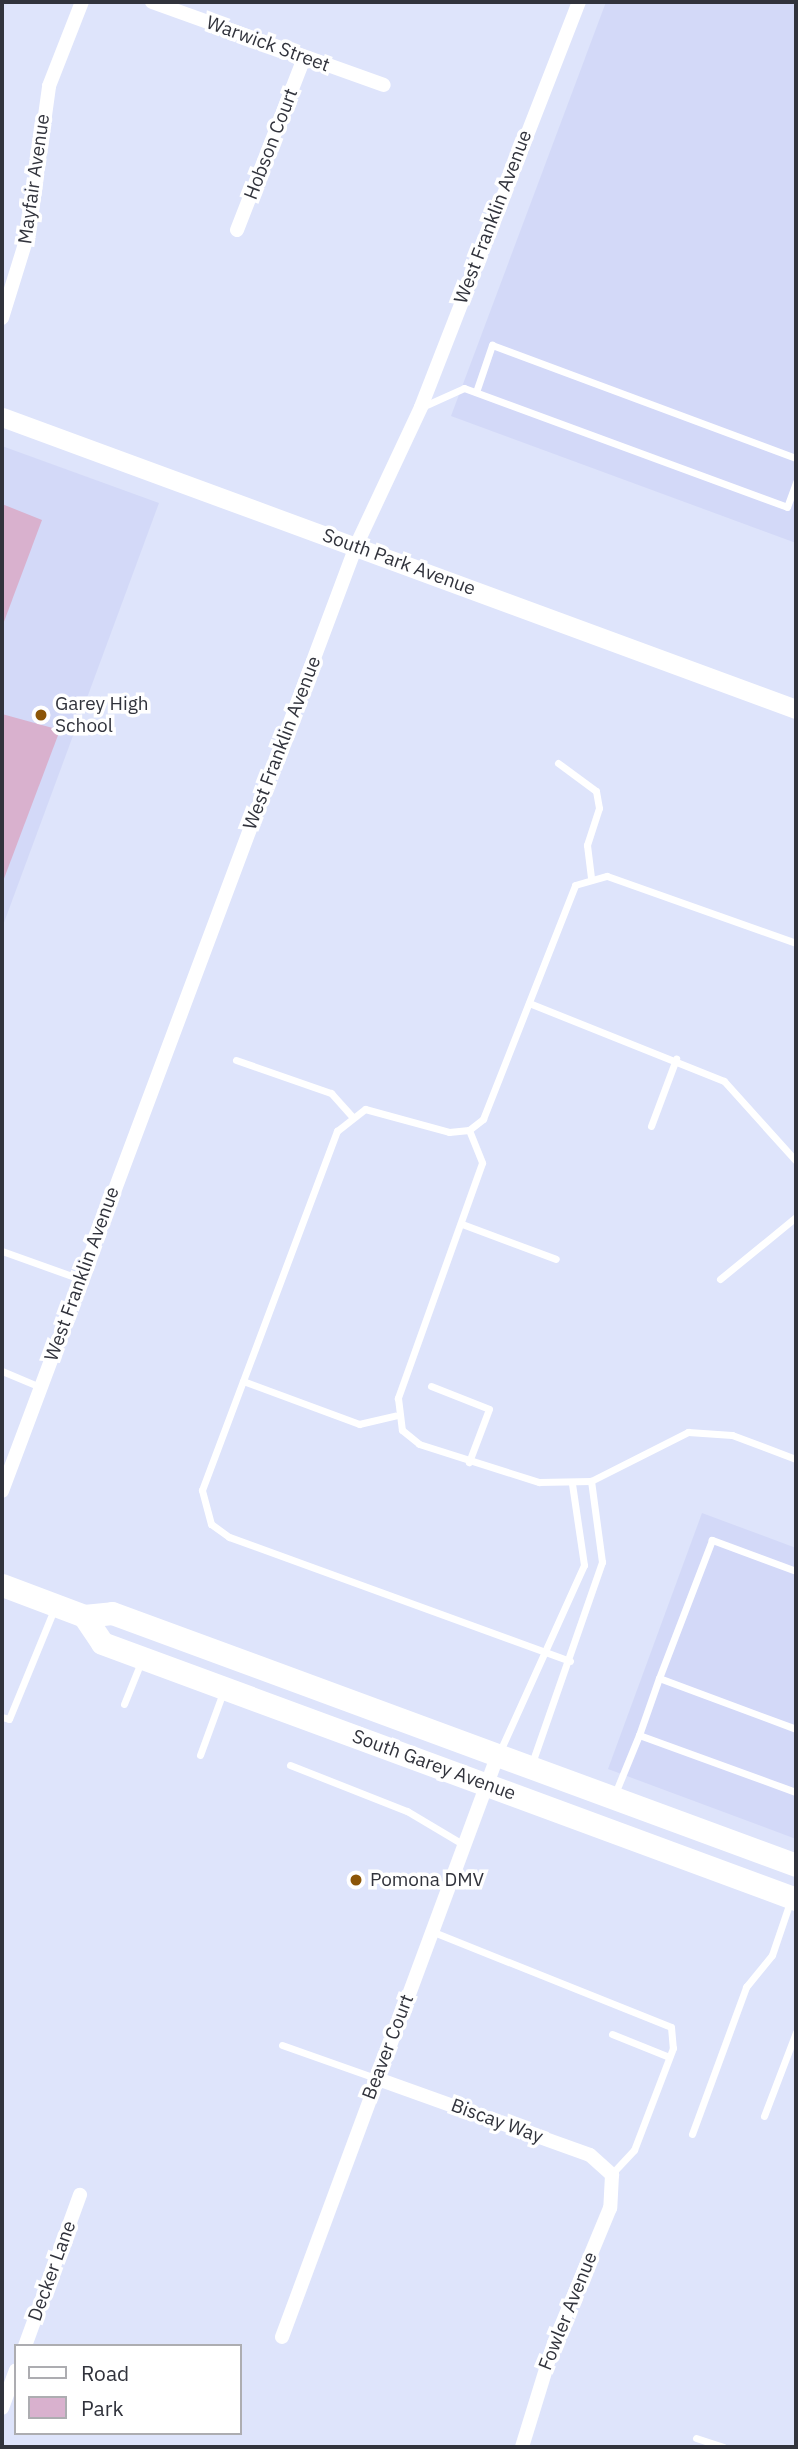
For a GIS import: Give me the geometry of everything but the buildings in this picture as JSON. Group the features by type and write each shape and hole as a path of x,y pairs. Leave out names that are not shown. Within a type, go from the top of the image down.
{"main road":[{"name":"South Garey Avenue","path":"2,1585 84,1616 112,1613 530,1770 796,1865"},
{"name":"South Garey Avenue","path":"84,1616 102,1643 794,1898"}],"street":[{"name":"Mayfair Avenue","path":"2,318 29,231 49,86 82,2"},
{"name":"Warwick Street","path":"152,2 384,85"},
{"name":"West Franklin Avenue","path":"2,1491 6,1468 40,1387 356,546 421,407 579,2"},
{"name":"Hobson Court","path":"237,230 304,58"},
{"name":"South Park Avenue","path":"2,417 796,709"},
{"name":"Beaver Court","path":"282,2337 375,2078 497,1757"},
{"name":"Biscay Way","path":"375,2078 590,2154 612,2175"},
{"name":"Fowler Avenue","path":"522,2447 554,2343 610,2208 612,2175"},
{"name":"Decker Lane","path":"26,2344 80,2195"},
{"path":"2,2408 14,2375"}],"lane":[{"path":"476,392 492,345 796,458"},
{"path":"421,407 464,388 787,507 796,482"},
{"path":"558,763 596,791 599,808 587,845 590,878"},
{"path":"570,1661 229,1536 211,1524 202,1490 337,1131 351,1115 383,1111 449,1132 469,1130 493,1104 567,898 590,878 607,876 796,943"},
{"path":"529,1003 676,1059 741,1095 796,1161"},
{"path":"651,1126 676,1059"},
{"path":"236,1060 331,1093 351,1115"},
{"path":"395,1416 482,1163 469,1130"},
{"path":"720,1279 796,1217"},
{"path":"462,1224 556,1259"},
{"path":"2,1251 80,1279"},
{"path":"2,1371 40,1387"},
{"path":"243,1381 359,1424 395,1416"},
{"path":"431,1387 489,1409 469,1462"},
{"path":"395,1416 419,1444 508,1476 572,1484 591,1481 688,1432 732,1435 796,1459"},
{"path":"530,1770 570,1661 602,1562 591,1481"},
{"path":"497,1757 583,1565 572,1484"},
{"path":"612,1800 712,1540 796,1571"},
{"path":"2,1717 9,1719 55,1605"},
{"path":"124,1704 142,1658"},
{"path":"659,1678 796,1729"},
{"path":"200,1755 225,1688"},
{"path":"639,1735 796,1792"},
{"path":"290,1765 407,1811 464,1845"},
{"path":"692,2134 746,1987 772,1955 794,1898"},
{"path":"432,1931 665,2021 674,2036 669,2057 634,2150 612,2175"},
{"path":"764,2116 796,2032"},
{"path":"612,2034 669,2057"},
{"path":"282,2045 375,2078"},
{"path":"696,2438 724,2447"}],"shaded area":[{"path":"606,2 796,2 796,543 451,416"},
{"name":"Garey High School","path":"2,446 159,503 2,928"},
{"path":"702,1513 796,1548 796,1839 608,1769"}],"green space":[{"path":"2,504 42,520 2,627"},
{"path":"2,714 60,730 2,884"}],"place":[{"name":"Garey High School","path":"41,715"},
{"name":"Pomona DMV","path":"356,1880"}]}
